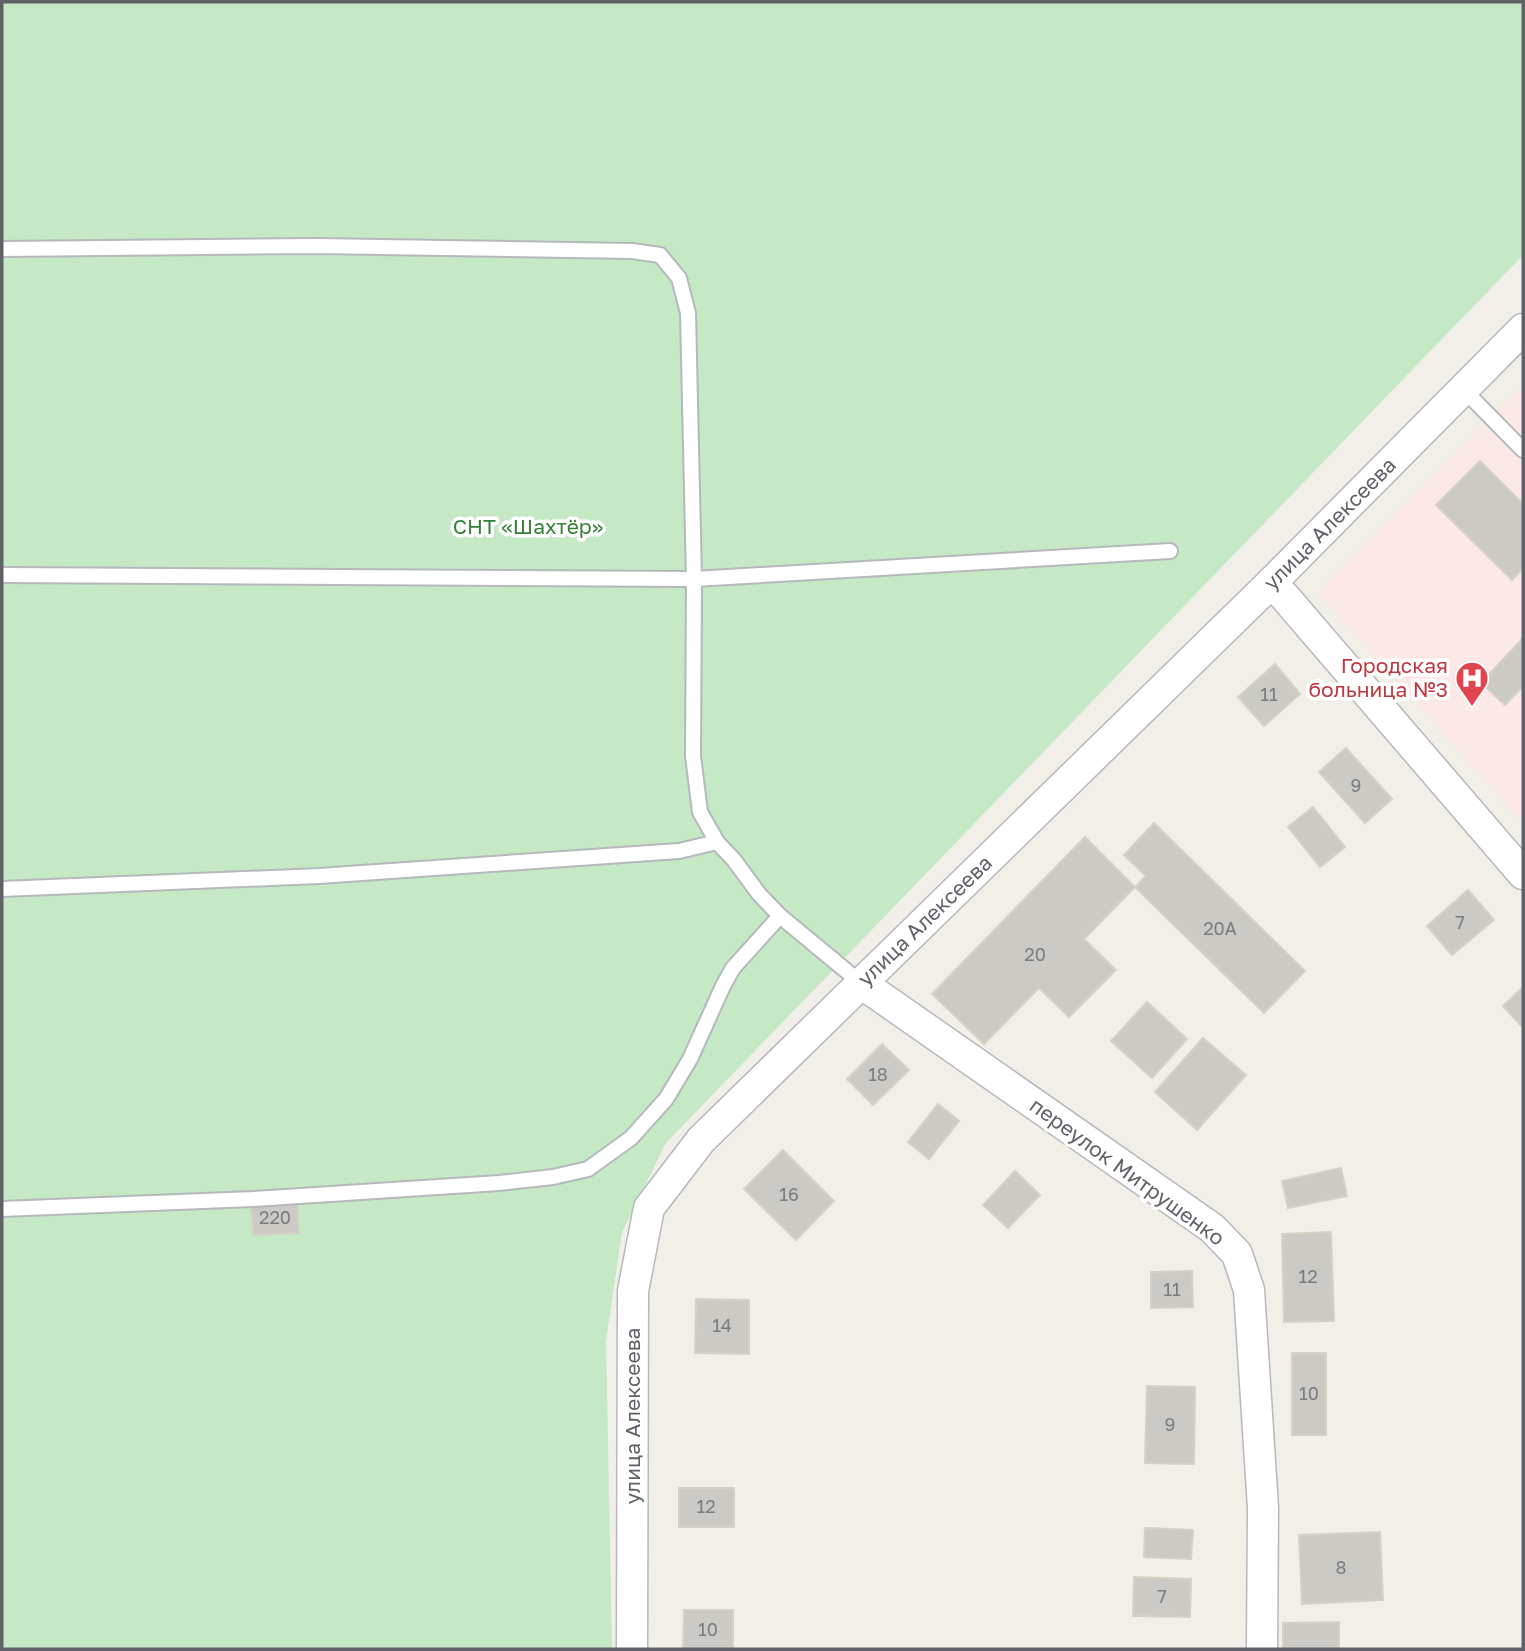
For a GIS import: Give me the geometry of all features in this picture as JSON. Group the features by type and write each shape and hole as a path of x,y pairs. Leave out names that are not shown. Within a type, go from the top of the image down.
{"street":[{"name":"улица Алексеева","path":"632,1649 633,1291 649,1208 701,1140 1272,582 1523,329"},
{"path":"1272,582 1523,874"},
{"name":"переулок Митрушенко","path":"861,983 1212,1228 1237,1254 1249,1290 1262,1494 1262,1649"}],"lane":[{"path":"2,249 316,246 632,251 660,255 679,278 688,313 694,579 692,755 700,812 717,842 759,894 780,916 861,983"},
{"path":"1463,389 1523,450"},
{"path":"2,575 694,579 1170,551"},
{"path":"2,889 319,876 679,850 717,842"},
{"path":"2,1209 253,1199 499,1183 553,1177 589,1169 631,1138 666,1099 690,1059 733,968 780,916"}],"shaded area":[{"name":"Городская больница №3","path":"1523,384 1523,823 1318,593"}],"green space":[{"name":"СНТ «Шахтёр»","path":"2,2 1523,2 1523,255 666,1143 622,1232 606,1341 612,1649 2,1649"}],"building":[{"path":"1480,461 1523,504 1523,568 1512,580 1436,505"},
{"path":"1523,638 1523,686 1505,705 1481,683"},
{"path":"1275,664 1300,694 1264,726 1238,697"},
{"path":"1346,748 1392,799 1365,823 1319,772"},
{"path":"1313,807 1345,847 1320,867 1288,827"},
{"path":"1154,823 1305,971 1264,1013 1135,887 1146,876 1124,855"},
{"path":"1085,837 1135,887 1084,939 1116,970 1069,1017 1039,988 984,1044 932,994"},
{"path":"1468,890 1494,920 1452,955 1427,926"},
{"path":"1523,987 1523,1028 1503,1006"},
{"path":"1147,1002 1187,1039 1152,1078 1111,1041"},
{"path":"1203,1038 1246,1075 1197,1130 1155,1092"},
{"path":"882,1044 909,1070 873,1105 847,1079"},
{"path":"938,1104 959,1121 929,1159 908,1142"},
{"path":"783,1150 834,1201 796,1240 744,1189"},
{"path":"1341,1168 1347,1196 1288,1208 1282,1181"},
{"path":"1015,1171 1040,1195 1008,1228 983,1205"},
{"path":"297,1200 299,1233 253,1235 251,1202"},
{"path":"1331,1232 1334,1321 1284,1322 1282,1234"},
{"path":"1192,1271 1193,1307 1151,1308 1151,1272"},
{"path":"696,1299 749,1300 749,1354 695,1353"},
{"path":"1292,1353 1326,1353 1326,1435 1292,1435"},
{"path":"1147,1386 1195,1387 1194,1464 1145,1463"},
{"path":"679,1488 734,1488 734,1527 679,1527"},
{"path":"1145,1528 1193,1530 1191,1559 1144,1557"},
{"path":"1380,1532 1383,1600 1302,1604 1299,1535"},
{"path":"1134,1577 1191,1579 1190,1617 1133,1616"},
{"path":"684,1610 733,1610 733,1649 683,1649"},
{"path":"1339,1622 1339,1649 1283,1649 1283,1623"}],"place":[{"name":"Городская больница №3","path":"1472,708"}]}
